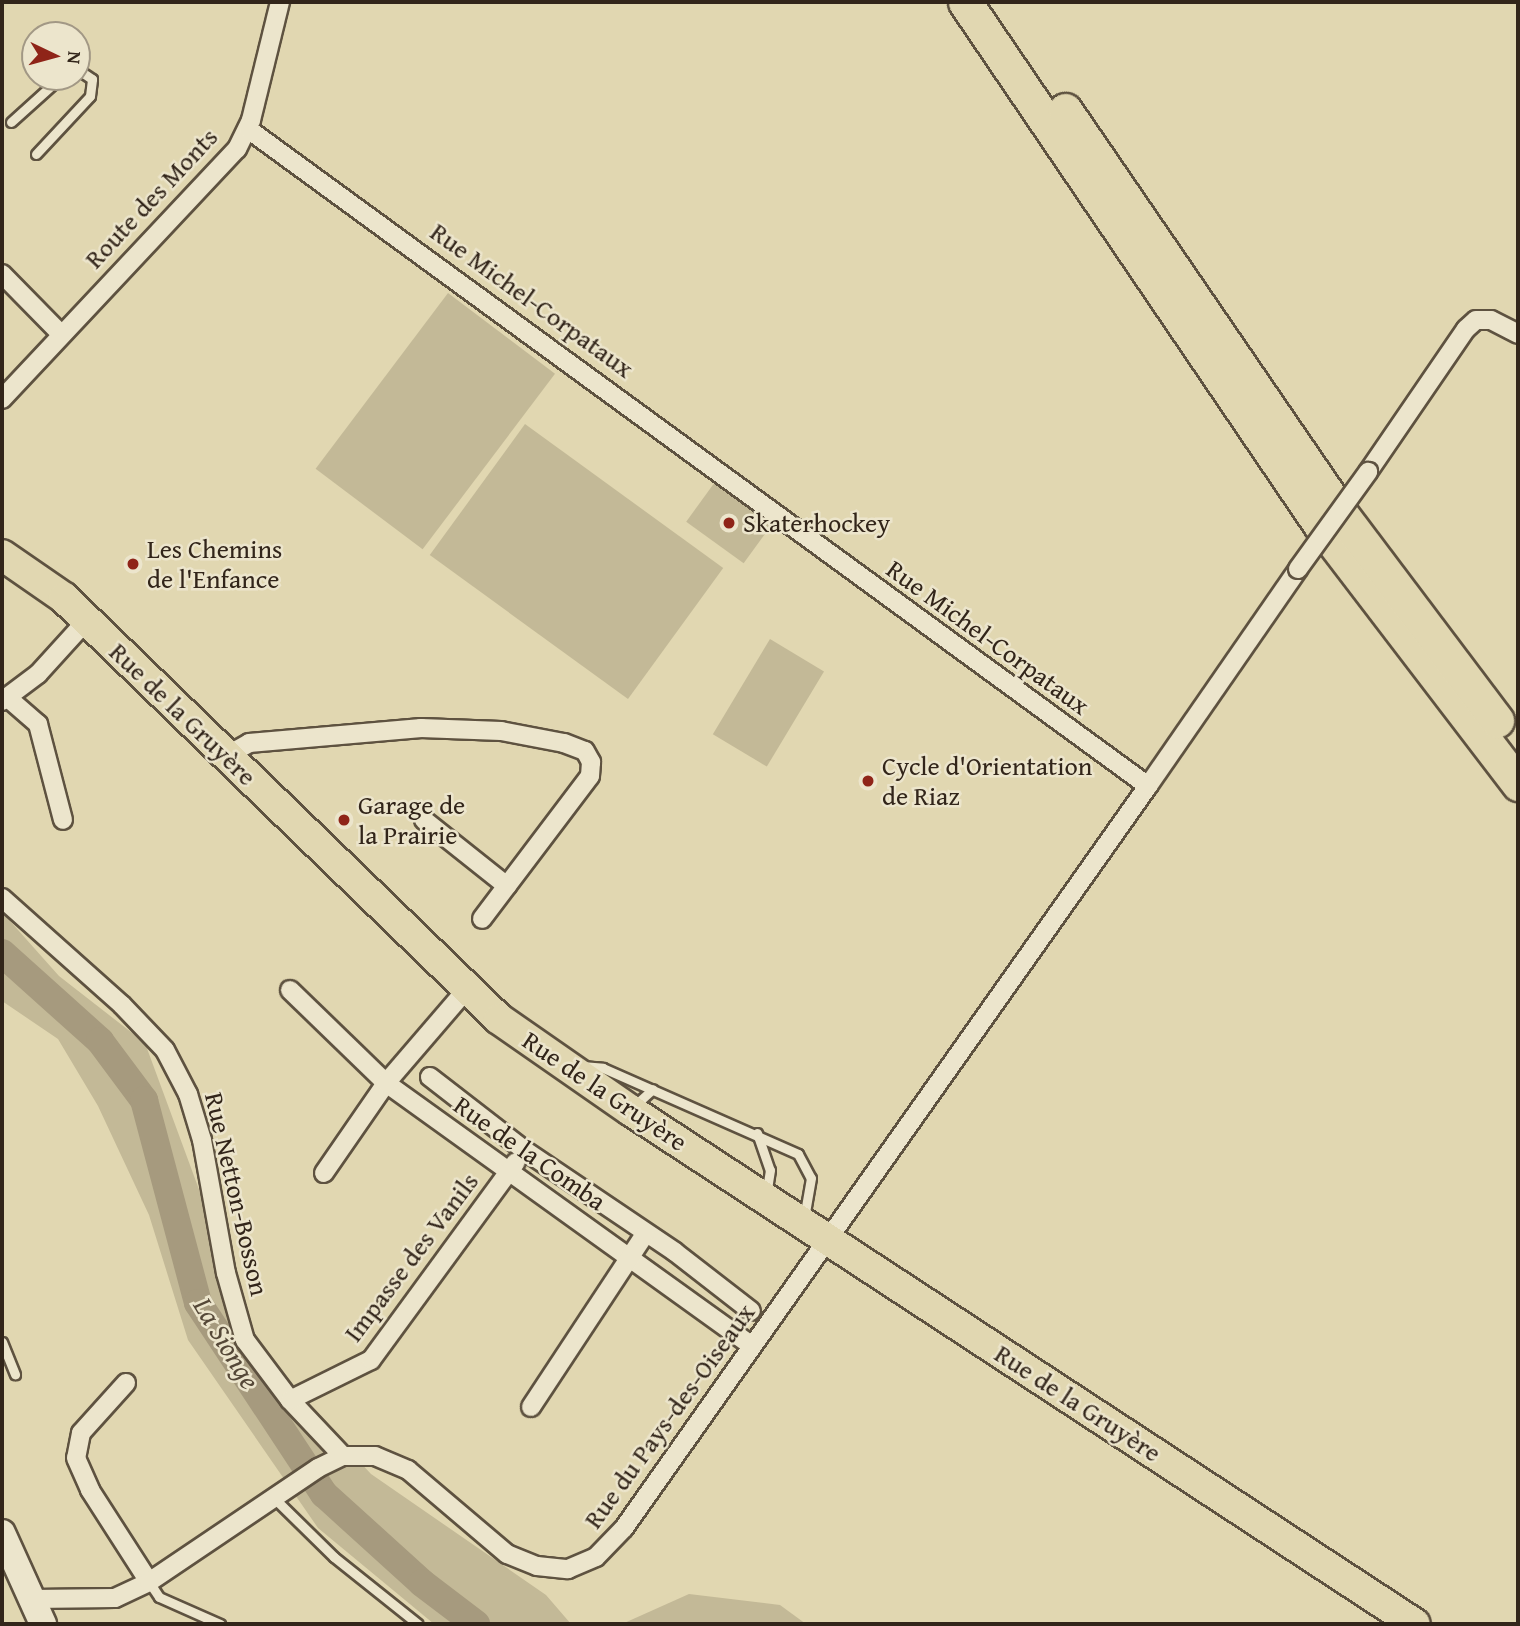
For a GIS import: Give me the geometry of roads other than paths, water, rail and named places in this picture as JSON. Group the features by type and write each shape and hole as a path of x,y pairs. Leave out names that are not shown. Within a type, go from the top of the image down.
{"highway":[{"path":"965,2 1321,526 1518,784"},
{"path":"993,2 1340,512 1518,747"}],"main road":[{"name":"Rue de la Gruyère","path":"2,555 41,579 87,621 466,990 575,1073 1415,1624"},
{"path":"2,1533 43,1624"}],"street":[{"name":"Route des Monts","path":"2,400 60,333 237,149 248,129 280,2"},
{"name":"Rue Michel-Corpataux","path":"248,129 626,401 1148,786"},
{"path":"2,274 60,333"},
{"path":"829,1241 1466,329 1476,320 1491,320 1518,334"},
{"path":"63,820 38,724 5,699 87,621"},
{"path":"226,756 249,743 421,728 501,731 578,747 590,758 590,776 482,919"},
{"path":"424,820 507,886"},
{"name":"Rue Netton-Bosson","path":"2,898 122,1006 164,1050 188,1094 202,1140 226,1273 245,1340 290,1400 343,1456"},
{"name":"Rue de la Comba","path":"290,989 386,1083 752,1346"},
{"path":"324,1173 386,1083 466,990"},
{"path":"430,1077 524,1150 751,1311"},
{"name":"Impasse des Vanils","path":"290,1400 371,1360 524,1150"},
{"path":"531,1407 645,1234"},
{"name":"Rue du Pays-des-Oiseaux","path":"33,1600 115,1598 149,1582 276,1500 318,1468 343,1456 374,1456 408,1470 507,1554 537,1566 568,1569 596,1557 624,1528 829,1241"},
{"path":"126,1383 81,1433 76,1458 90,1490 149,1582"}],"lane":[{"path":"11,122 45,91"},
{"path":"36,154 90,96 91,91"},
{"path":"575,1073 584,1065 593,1065 790,1148 808,1165 810,1187 803,1223"},
{"path":"630,1110 653,1089"},
{"path":"757,1133 770,1171 764,1199"},
{"path":"2,1342 15,1374"},
{"path":"276,1500 334,1557 418,1624"},
{"path":"149,1582 159,1597 220,1624"}],"waterway":[{"name":"La Sionge","path":"2,953 100,1041 144,1100 198,1303 324,1494 422,1583 476,1624"}],"place":[{"name":"Skaterhockey","path":"729,523"},
{"name":"Les Chemins de l'Enfance","path":"133,564"},
{"name":"Cycle d'Orientation de Riaz","path":"868,781"},
{"name":"Garage de la Prairie","path":"344,820"}]}
